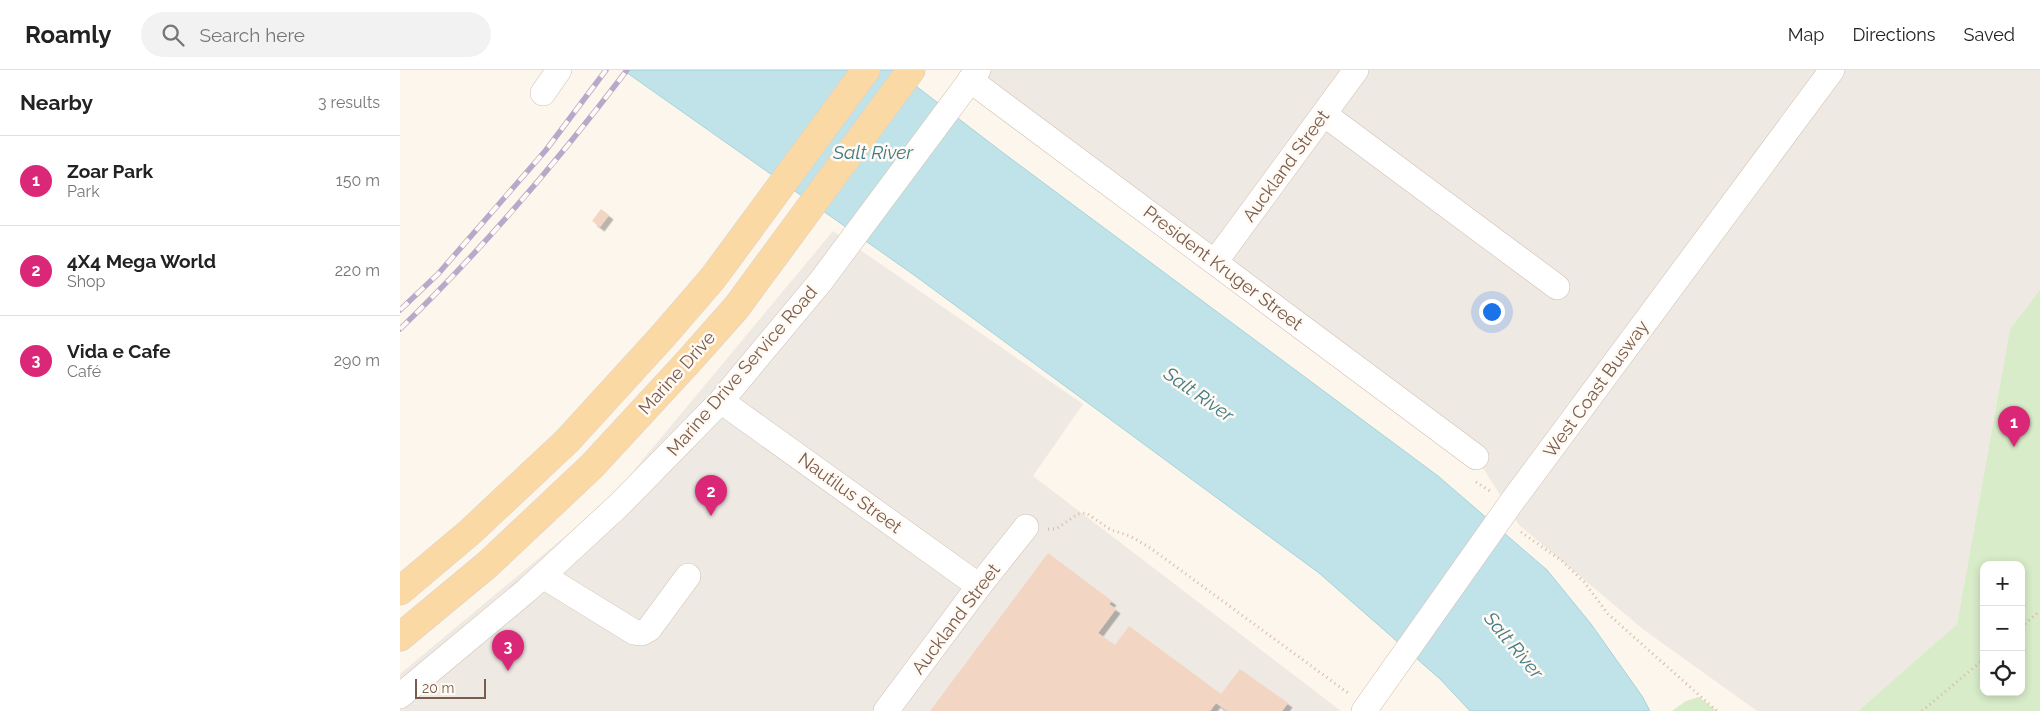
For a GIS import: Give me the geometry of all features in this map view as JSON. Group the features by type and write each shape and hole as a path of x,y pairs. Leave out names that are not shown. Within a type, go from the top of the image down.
{"main road":[{"name":"Marine Drive","path":"400,591 470,532 567,441 694,300 713,278 866,70"},
{"name":"Marine Drive","path":"400,636 488,564 592,466 736,308 911,70"}],"street":[{"path":"542,93 559,70"},
{"name":"Auckland Street","path":"1215,262 1356,70"},
{"name":"West Coast Busway","path":"1366,708 1503,498 1832,70"},
{"name":"Marine Drive Service Road","path":"400,696 542,576 620,504 721,401 821,281 974,75"},
{"name":"President Kruger Street","path":"974,75 1215,262 1474,469"},
{"path":"1324,114 1558,287"},
{"name":"Nautilus Street","path":"721,401 979,586"},
{"name":"Auckland Street","path":"886,711 979,586 1026,527"},
{"path":"542,576 634,632 642,633 649,629 688,576"}],"path":[{"path":"1474,469 1503,498"},
{"path":"1026,527 1056,529 1078,514 1086,513 1112,530 1130,536 1149,547 1346,691"},
{"path":"1519,530 1562,562 1584,582 1608,614 1717,711"},
{"path":"2025,624 2040,611"},
{"path":"1922,711 1980,662"}],"shaded area":[{"path":"978,70 2040,70 2040,290 2010,329 1957,624 1858,711 1757,711 1644,630 1519,525 1476,457"},
{"path":"833,231 1083,404 1033,476 1341,711 400,711 400,674 610,499"}],"green space":[{"path":"2040,290 2040,711 1858,711 1957,624 2010,329"},
{"path":"1699,697 1717,711 1672,711 1686,701"}],"water":[{"name":"Salt River","path":"623,70 895,70 1002,152 1438,476 1547,570 1591,624 1642,696 1650,711 1470,711 1440,679 1319,573 914,275"}],"building":[{"path":"601,209 609,215 600,227 592,221"},
{"path":"1048,553 1112,601 1109,604 1116,609 1098,633 1115,645 1129,626 1221,694 1240,669 1288,703 1282,711 1227,711 1216,703 1210,711 930,711"}],"railway":[{"path":"400,310 438,274 546,150 606,70"},
{"path":"400,329 490,236 574,138 627,70"}],"place":[{"name":"Zoar Park","path":"2014,447"},
{"name":"4X4 Mega World","path":"711,516"},
{"name":"Vida e Cafe","path":"508,671"}]}
